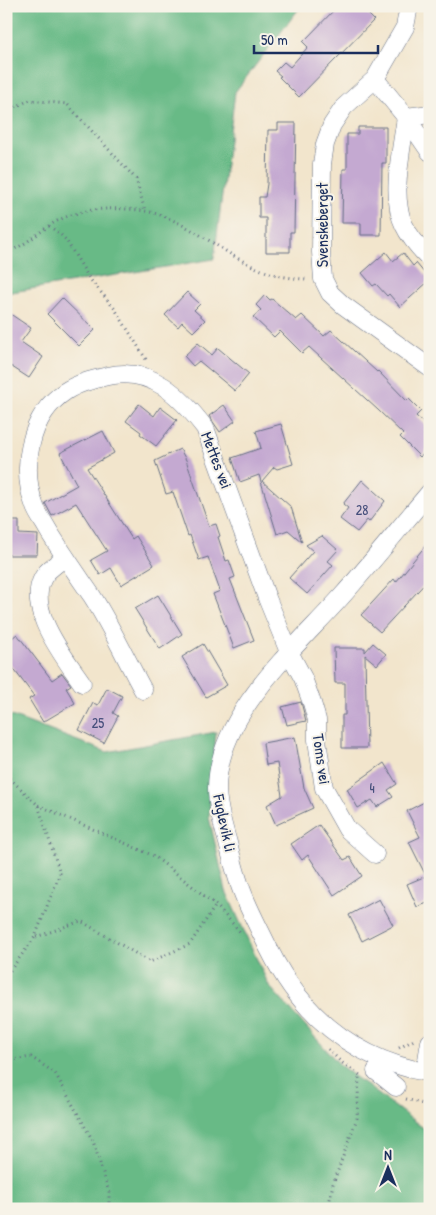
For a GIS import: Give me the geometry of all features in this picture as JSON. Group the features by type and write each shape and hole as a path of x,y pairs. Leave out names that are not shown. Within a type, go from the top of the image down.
{"street":[{"name":"Svenskeberget","path":"409,6 405,27 375,79 344,107 332,125 322,164 321,252 323,279 330,293 343,305 430,368"},
{"path":"375,79 406,117 430,152"},
{"path":"406,117 430,114"},
{"path":"406,117 398,179 398,202 403,224 415,244 430,259"},
{"name":"Mettes vei","path":"143,690 92,597 35,507 28,481 28,458 35,427 45,409 66,391 92,380 116,374 154,380 171,390 189,407 206,428 267,598 289,652"},
{"name":"Fuglevik li","path":"427,1072 386,1062 355,1046 334,1033 296,994 279,968 241,890 222,825 217,789 219,767 232,729 253,696 289,652 342,596 430,492"},
{"path":"65,557 46,573 40,584 38,598 44,621 58,648 82,684"},
{"name":"Toms vei","path":"289,652 303,678 317,720 317,740 324,788 347,829 375,854"},
{"path":"427,1072 430,1042"},
{"path":"368,1073 396,1088"}],"path":[{"path":"6,111 30,100 67,104 136,179 145,211"},
{"path":"6,252 21,246 49,226 87,211 145,211 170,219 238,259 267,273 291,279 323,279"},
{"path":"49,226 66,240 89,278 115,309 143,354 154,380"},
{"path":"6,775 38,805 154,856 216,905 242,934"},
{"path":"6,976 35,937 60,873 38,805"},
{"path":"35,937 81,921 150,962 190,944 216,905"},
{"path":"322,1043 341,1062 368,1073 357,1118 333,1184 328,1209"},
{"path":"6,1061 30,1057 55,1073 93,1141 109,1192 109,1209"},
{"path":"396,1088 405,1098 430,1106"}],"green space":[{"path":"6,6 301,6 235,92 214,259 6,293"},
{"path":"6,714 107,752 216,732 209,817 226,891 269,986 341,1066 430,1133 430,1209 6,1209"}],"building":[{"path":"338,6 360,6 374,20 299,97 275,71 284,62 290,67 308,47 303,42"},
{"path":"278,123 296,123 294,232 290,232 290,252 266,252 266,218 259,218 259,197 265,197 267,184 268,130 278,130"},
{"path":"358,127 386,127 386,163 382,163 381,235 361,235 361,223 342,223 343,169 347,169 347,134 358,134"},
{"path":"386,252 393,261 403,253 413,266 416,263 430,280 400,307 389,294 387,296 376,284 373,286 362,273"},
{"path":"187,292 200,304 194,310 205,320 193,332 182,322 178,327 165,315"},
{"path":"265,295 296,320 302,315 324,336 331,330 378,371 407,401 409,399 421,411 416,416 430,429 430,447 420,457 400,437 403,434 309,347 302,353 280,331 274,337 253,317 261,310 256,305"},
{"path":"62,298 95,330 79,346 47,314"},
{"path":"6,311 31,328 21,342 43,357 29,378 6,363"},
{"path":"198,343 212,355 218,348 249,374 235,391 199,361 193,366 184,356"},
{"path":"139,404 154,416 160,407 177,420 156,446 126,421"},
{"path":"224,405 235,421 220,432 209,416"},
{"path":"281,424 293,464 277,469 274,467 262,481 291,507 302,542 288,530 277,534 259,475 240,482 232,458 261,448 256,431"},
{"path":"103,431 114,453 87,468 132,539 136,536 154,565 121,585 111,568 100,575 91,560 107,551 76,503 52,516 45,503 77,485 60,453"},
{"path":"180,449 186,460 209,526 216,524 226,561 229,560 235,577 230,579 254,640 234,648 213,594 220,591 208,557 199,560 190,535 188,536 173,492 166,494 155,461"},
{"path":"362,480 385,501 369,522 367,520 357,532 340,519 348,508 343,504"},
{"path":"6,521 19,521 19,534 38,535 37,555 6,555"},
{"path":"322,536 338,550 328,561 333,565 307,594 289,578 313,551 306,545"},
{"path":"430,540 430,578 380,632 361,615 394,579 396,582"},
{"path":"158,595 182,634 160,649 135,609"},
{"path":"17,634 52,680 62,673 71,685 66,688 75,703 43,722 29,699 34,696 6,659 6,643"},
{"path":"373,643 386,654 377,665 365,655 367,748 342,748 342,715 345,715 345,683 335,683 334,648 365,648 365,652"},
{"path":"203,644 227,685 206,697 182,657"},
{"path":"107,688 122,696 113,713 118,716 104,743 79,730 93,703 98,705"},
{"path":"301,702 306,721 287,725 282,707"},
{"path":"295,737 304,788 313,808 276,825 267,805 282,796 277,763 266,765 263,743"},
{"path":"384,763 397,784 388,790 393,797 377,807 372,800 358,808 347,789"},
{"path":"430,799 430,902 417,907 407,884 426,876 409,842 420,837 407,811"},
{"path":"319,825 344,860 350,857 362,876 334,895 308,855 302,860 291,844"},
{"path":"379,899 393,925 362,941 349,915"}]}
